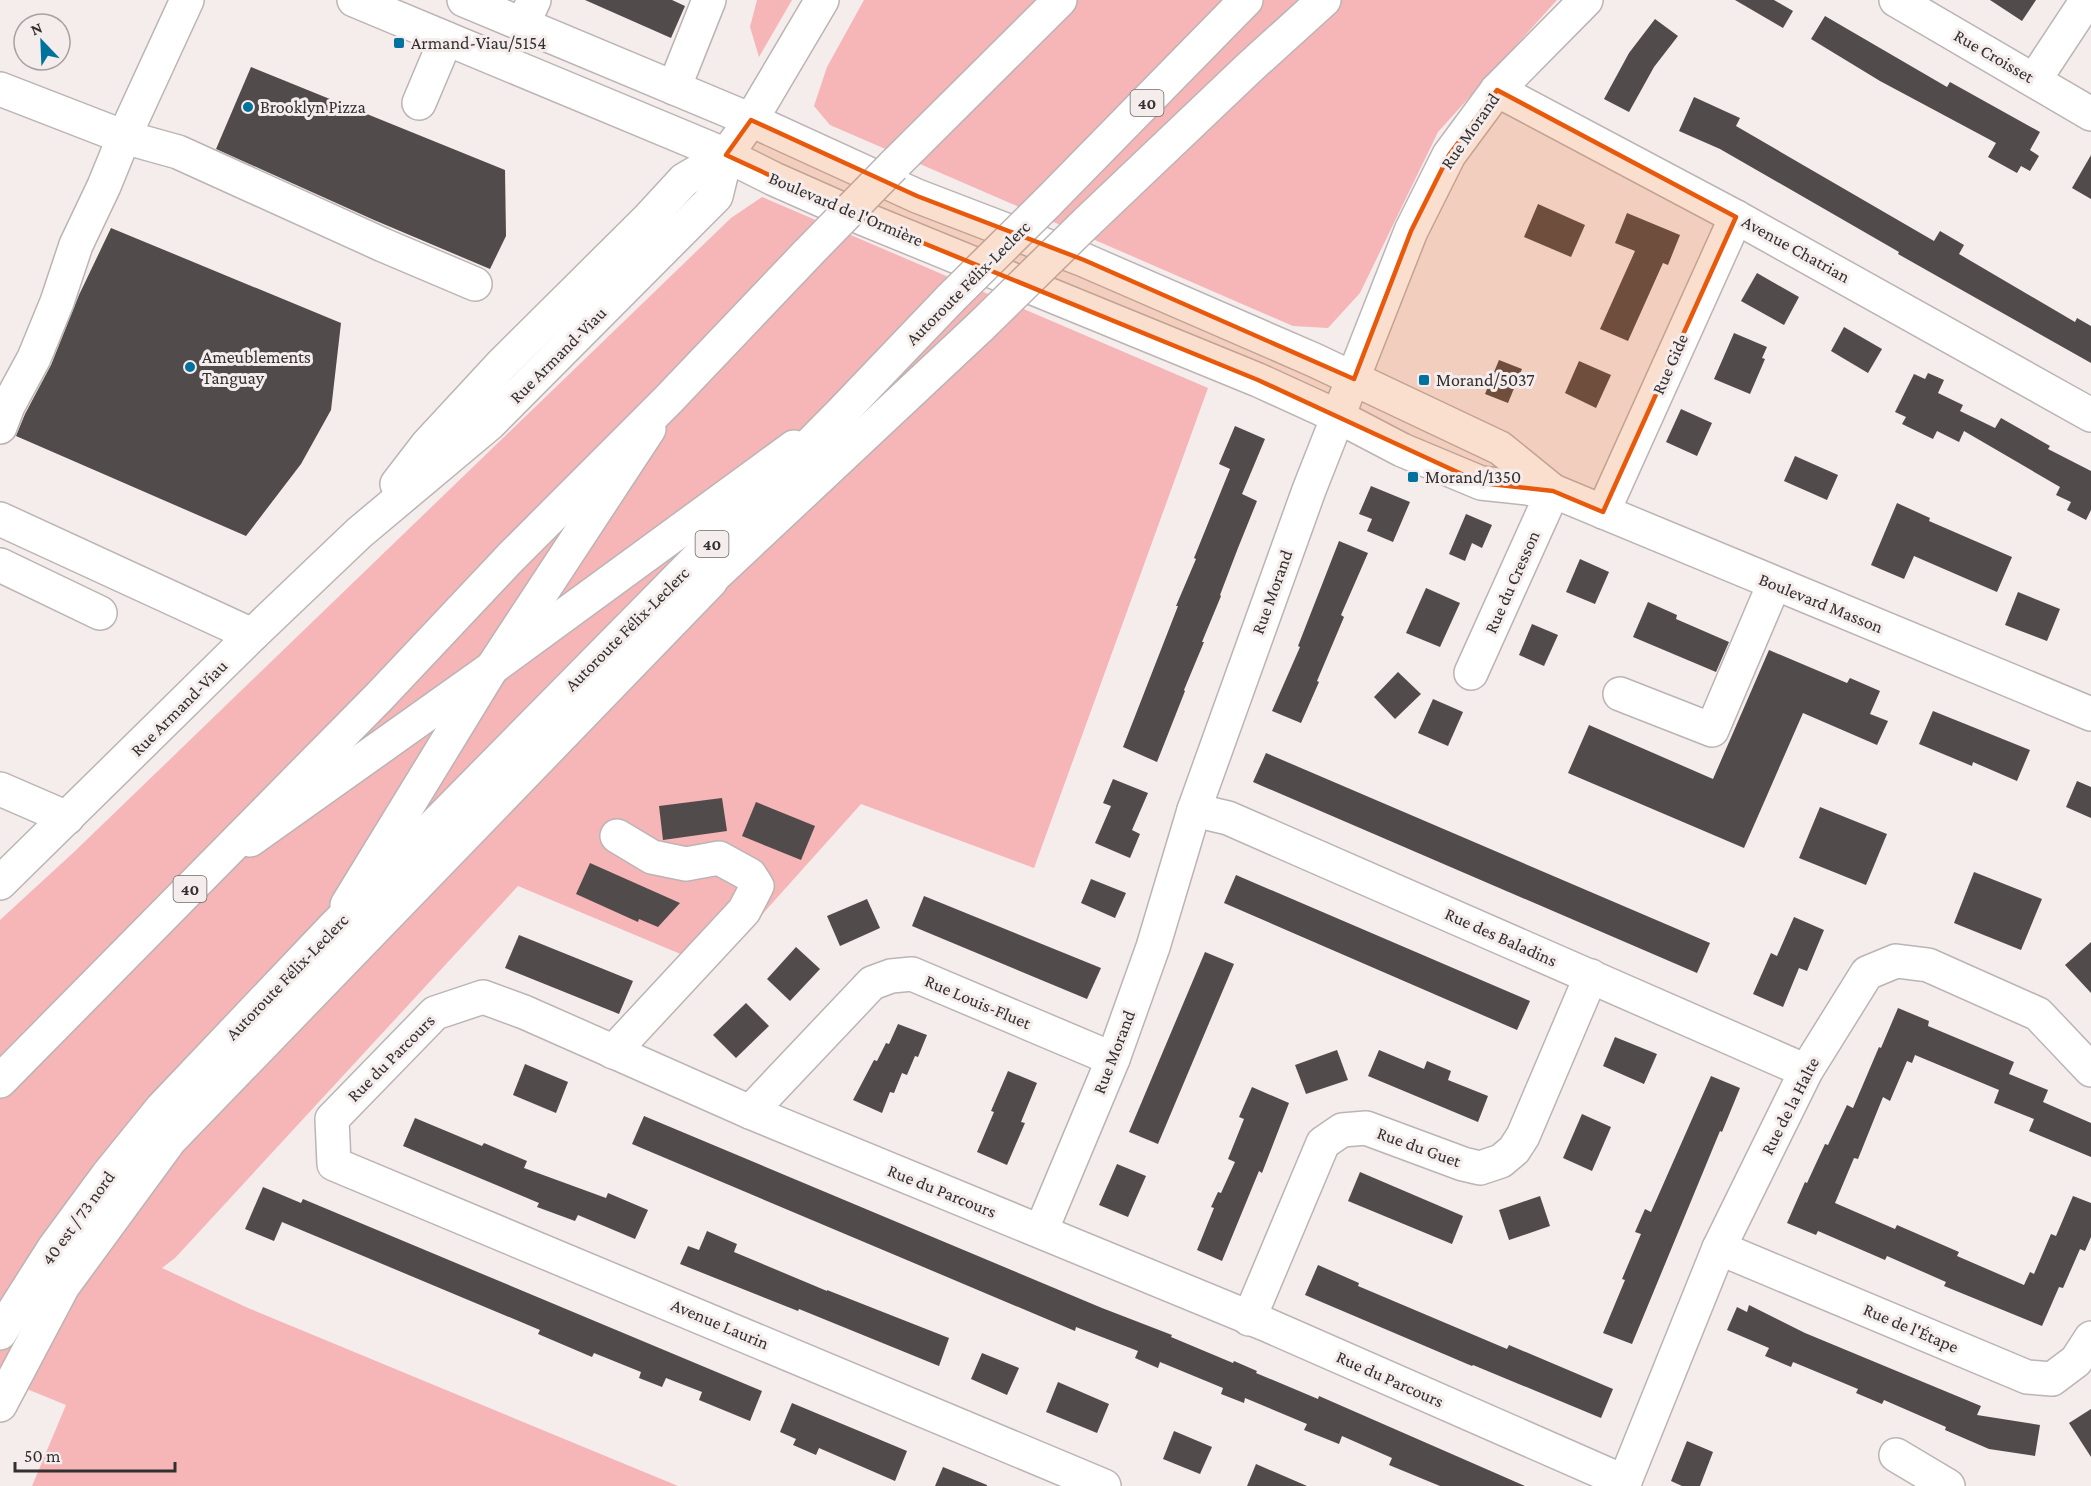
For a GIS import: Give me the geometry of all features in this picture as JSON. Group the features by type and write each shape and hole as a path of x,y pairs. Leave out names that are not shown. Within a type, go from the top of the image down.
{"main road":[{"name":"Boulevard de l'Ormière","path":"354,0 726,155 862,218 1258,380 1338,417"},
{"path":"464,0 517,10 674,88 917,196 1084,260 1354,379"},
{"path":"674,88 710,0"},
{"name":"Rue Armand-Viau","path":"0,883 359,533 427,445 502,364 649,218 684,180 726,155 750,120 822,0"},
{"path":"893,166 923,120 1029,0"},
{"name":"40","path":"0,1081 380,696 511,557 668,400 893,166 1060,0"},
{"name":"Autoroute Félix-Leclerc","path":"162,1108 470,787 1246,0"},
{"path":"0,1405 63,1287 170,1140 711,581 1250,67 1324,0"},
{"name":"Rue Morand","path":"1041,1231 1113,1059 1153,946 1194,810 1309,490 1416,221 1449,155 1497,90 1586,0"},
{"name":"Rue Croisset","path":"1896,0 2035,79 2091,114"},
{"path":"2035,79 2086,0"},
{"path":"0,427 8,406 34,358 57,302 75,245 104,186 177,3"},
{"path":"419,103 446,39"},
{"path":"0,89 124,138 177,152 382,245 475,284"},
{"name":"Avenue Chatrian","path":"1497,90 1736,217 2091,415"},
{"name":"Rue Gide","path":"1604,512 1736,217"},
{"name":"Boulevard Masson","path":"1354,379 1500,448 1553,491"},
{"path":"332,929 492,668 668,400"},
{"path":"209,869 492,668 842,412"},
{"name":"Boulevard Masson","path":"1338,417 1402,450 1481,483 1553,491 2091,714"},
{"name":"Rue du Cresson","path":"1471,673 1553,491"},
{"path":"0,519 252,635"},
{"path":"0,565 100,613"},
{"path":"470,787 711,581"},
{"path":"1620,694 1712,730 1774,584"},
{"path":"0,789 67,818"},
{"name":"Rue des Baladins","path":"1194,810 1228,818 1806,1071"},
{"path":"613,1052 744,911 757,886 750,876 719,858 686,864 652,857 617,836"},
{"name":"Rue de la Halte","path":"1624,1484 1719,1248 1806,1071 1867,973 1896,961 1928,965 2038,1014 2091,1070"},
{"name":"Rue Louis-Fluet","path":"750,1112 872,983 891,976 912,974 1113,1059"},
{"name":"Rue du Guet","path":"1249,1319 1323,1143 1341,1130 1366,1128 1463,1164 1480,1168 1501,1161 1514,1150 1523,1136 1591,976"},
{"name":"Rue du Parcours","path":"334,1164 332,1119 435,1012 483,997 524,1012 750,1112 1249,1319 1624,1484"},
{"path":"0,1375 34,1308 129,1168 162,1108"},
{"name":"40 est / 73 nord","path":"0,1333 61,1239 107,1176 162,1108"},
{"name":"Avenue Laurin","path":"334,1164 1104,1486"},
{"name":"Rue de l'Étape","path":"1719,1248 2027,1377 2052,1379 2076,1361 2091,1338"},
{"path":"1896,1455 1948,1486"}],"highlighted area":[{"path":"1497,90 1736,217 1603,512 1553,491 1481,483 1258,380 862,218 726,155 751,120 917,196 1084,260 1354,379 1411,231 1449,155"}],"shaded area":[{"path":"757,0 792,0 759,57 750,27"},
{"path":"864,0 1557,0 1438,132 1360,293 1328,328 1293,326 830,125 814,106 827,67"},
{"path":"762,197 1208,388 1034,868 861,804 714,968 518,886 175,1258 162,1268 248,1308 678,1486 32,1486 66,1405 0,1378 0,920 74,852 731,218"}],"building":[{"path":"585,0 672,0 685,6 671,38"},
{"path":"1735,0 1774,0 1793,11 1783,28"},
{"path":"1990,0 2036,0 2022,21"},
{"path":"1825,16 1947,87 1950,82 2040,132 2030,150 2039,156 2030,171 2021,166 2017,173 1988,157 1996,143 1880,81 1811,39"},
{"path":"1655,19 1678,36 1654,67 1629,112 1604,99 1629,53"},
{"path":"251,67 505,170 506,236 490,269 216,149"},
{"path":"1694,97 1740,118 1736,126 1934,241 1940,231 1964,245 1959,254 2075,322 2077,318 2091,326 2091,363 1898,254 1899,252 1720,149 1679,131"},
{"path":"2091,155 2091,199 2072,188"},
{"path":"1538,204 1585,225 1571,257 1524,237"},
{"path":"1627,213 1680,235 1668,265 1663,263 1628,341 1600,329 1635,251 1615,243"},
{"name":"Ameublements Tanguay","path":"111,228 341,323 331,410 301,464 246,536 16,436 51,365 79,295"},
{"path":"1757,273 1799,297 1784,325 1741,301"},
{"path":"1844,327 1882,349 1868,373 1831,351"},
{"path":"1734,333 1767,347 1762,358 1765,359 1750,394 1714,379"},
{"path":"1499,360 1522,369 1508,403 1485,394"},
{"path":"1579,361 1611,375 1596,408 1565,393"},
{"path":"1928,373 1944,380 1938,393 1963,405 1960,411 1995,428 2001,418 2050,446 2048,449 2091,471 2091,510 2086,520 2067,510 2071,502 2056,495 2060,487 1964,431 1959,442 1937,431 1933,439 1902,424 1906,417 1895,412 1914,374 1925,379"},
{"path":"1681,409 1712,423 1697,456 1666,442"},
{"path":"1235,426 1265,439 1242,494 1257,501 1157,762 1123,747 1230,469 1219,464"},
{"path":"1795,456 1838,475 1827,500 1784,481"},
{"path":"1371,486 1410,502 1393,542 1367,531 1372,519 1359,514"},
{"path":"1897,503 1930,518 1929,521 2012,557 1997,592 1914,556 1904,579 1871,565"},
{"path":"1466,514 1492,525 1482,548 1472,543 1465,561 1449,554"},
{"path":"1339,541 1368,553 1341,615 1344,617 1301,723 1272,711 1300,647 1298,646"},
{"path":"1580,559 1609,572 1595,604 1566,592"},
{"path":"1426,588 1460,603 1440,647 1406,633"},
{"path":"2018,592 2060,609 2047,641 2005,625"},
{"path":"1648,602 1677,615 1676,619 1729,642 1716,672 1633,637"},
{"path":"1532,624 1558,635 1544,666 1519,655"},
{"path":"1769,650 1847,683 1850,678 1880,691 1870,714 1888,721 1877,745 1803,713 1744,848 1568,773 1589,725 1713,779"},
{"path":"1398,672 1421,694 1395,719 1374,697"},
{"path":"1433,699 1463,712 1448,746 1418,733"},
{"path":"1933,711 2030,750 2017,781 1973,762 1972,766 1919,744"},
{"path":"1266,753 1710,943 1697,973 1253,782"},
{"path":"1113,779 1148,793 1132,830 1140,834 1130,858 1095,843 1111,806 1103,803"},
{"path":"2077,781 2091,787 2091,818 2066,807"},
{"path":"722,798 727,831 663,840 659,806"},
{"path":"756,802 815,826 801,860 742,836"},
{"path":"1820,807 1887,834 1866,885 1799,858"},
{"path":"590,863 680,903 658,927 639,919 638,922 576,894"},
{"path":"1974,872 2042,899 2021,950 1954,923"},
{"path":"1236,875 1530,1001 1517,1030 1224,903"},
{"path":"1091,879 1126,893 1115,918 1081,903"},
{"path":"924,896 1101,968 1087,999 912,926"},
{"path":"867,899 880,928 840,946 827,916"},
{"path":"1794,917 1824,930 1807,971 1799,968 1783,1007 1753,994 1771,953 1777,956"},
{"path":"519,935 633,981 619,1014 505,968"},
{"path":"2091,942 2091,993 2065,965"},
{"path":"796,947 820,969 790,1001 767,979"},
{"path":"1205,952 1234,964 1158,1144 1129,1132"},
{"path":"746,1003 769,1026 736,1058 713,1035"},
{"path":"1898,1008 1929,1021 1928,1026 2014,1062 2009,1074 2048,1090 2043,1102 2091,1123 2091,1157 2029,1131 2034,1119 1994,1103 1999,1090 1915,1055 1912,1063 1907,1061 1890,1101 1883,1097 1858,1159 1854,1158 1835,1203 1895,1229 1897,1225 1959,1252 1957,1256 2024,1285 2030,1272 2034,1274 2051,1234 2056,1236 2073,1196 2091,1203 2091,1237 2085,1251 2080,1249 2063,1288 2059,1287 2042,1326 1944,1286 1946,1282 1887,1256 1885,1260 1818,1231 1816,1235 1787,1223 1805,1182 1807,1183 1825,1144 1828,1145 1847,1105 1853,1108"},
{"path":"898,1024 927,1035 907,1075 902,1073 894,1093 890,1092 882,1113 853,1100 874,1060 877,1061 886,1043 889,1044"},
{"path":"1615,1037 1657,1054 1644,1084 1603,1066"},
{"path":"1337,1050 1348,1080 1306,1094 1295,1065"},
{"path":"1379,1050 1424,1069 1427,1061 1451,1071 1448,1080 1488,1096 1478,1122 1368,1076"},
{"path":"525,1064 568,1082 556,1113 513,1095"},
{"path":"1008,1071 1037,1083 1021,1122 1025,1123 1007,1165 977,1152"},
{"path":"1711,1076 1740,1088 1632,1344 1603,1333 1641,1234 1635,1232 1645,1209 1651,1212"},
{"path":"1252,1087 1289,1103 1262,1173 1259,1171 1222,1261 1197,1250 1214,1208 1211,1207 1218,1192 1221,1193 1235,1162 1228,1159 1244,1119 1239,1117"},
{"path":"1582,1114 1611,1127 1592,1171 1563,1158"},
{"path":"644,1116 1102,1308 1172,1335 1171,1337 1233,1363 1234,1361 1257,1371 1256,1373 1318,1399 1319,1396 1525,1486 1440,1486 1389,1465 1392,1458 1342,1436 1339,1444 1304,1430 1307,1424 1245,1398 1244,1403 1221,1394 1223,1388 1160,1362 1158,1368 1135,1358 1138,1351 1076,1327 1075,1331 632,1144"},
{"path":"415,1118 482,1146 484,1143 527,1161 524,1168 606,1198 608,1193 648,1210 635,1239 578,1215 575,1221 537,1207 539,1203 403,1146"},
{"path":"1117,1164 1146,1176 1128,1217 1099,1205"},
{"path":"1360,1172 1463,1216 1452,1244 1348,1201"},
{"path":"263,1187 301,1203 303,1199 762,1391 750,1421 699,1400 702,1392 666,1378 662,1387 639,1378 641,1372 594,1353 592,1357 538,1334 540,1330 282,1222 274,1241 245,1229"},
{"path":"1540,1196 1550,1226 1509,1240 1499,1210"},
{"path":"707,1231 737,1244 734,1252 949,1338 939,1366 680,1264 688,1246 699,1250"},
{"path":"1318,1265 1359,1283 1358,1286 1507,1349 1509,1345 1613,1389 1601,1418 1305,1295"},
{"path":"1749,1305 1805,1333 1981,1406 1977,1415 2040,1425 2035,1456 1989,1449 1884,1400 1882,1404 1856,1393 1858,1389 1793,1362 1791,1367 1765,1356 1769,1348 1727,1330 1737,1307 1747,1312"},
{"path":"982,1353 1019,1368 1007,1395 971,1379"},
{"path":"1058,1382 1109,1404 1097,1433 1046,1412"},
{"path":"792,1403 907,1451 895,1481 819,1448 816,1455 793,1445 796,1439 780,1432"},
{"path":"2091,1409 2091,1457 2069,1423"},
{"path":"1174,1431 1212,1447 1200,1474 1163,1459"},
{"path":"1687,1441 1713,1452 1700,1486 1682,1486 1671,1481"},
{"path":"1256,1464 1307,1486 1247,1486"},
{"path":"943,1467 987,1485 987,1486 935,1486"}],"place":[{"name":"Armand-Viau/5154","path":"399,43"},
{"name":"Brooklyn Pizza","path":"248,107"},
{"name":"Ameublements Tanguay","path":"190,367"},
{"name":"Morand/5037","path":"1424,380"},
{"name":"Morand/1350","path":"1413,477"}]}
